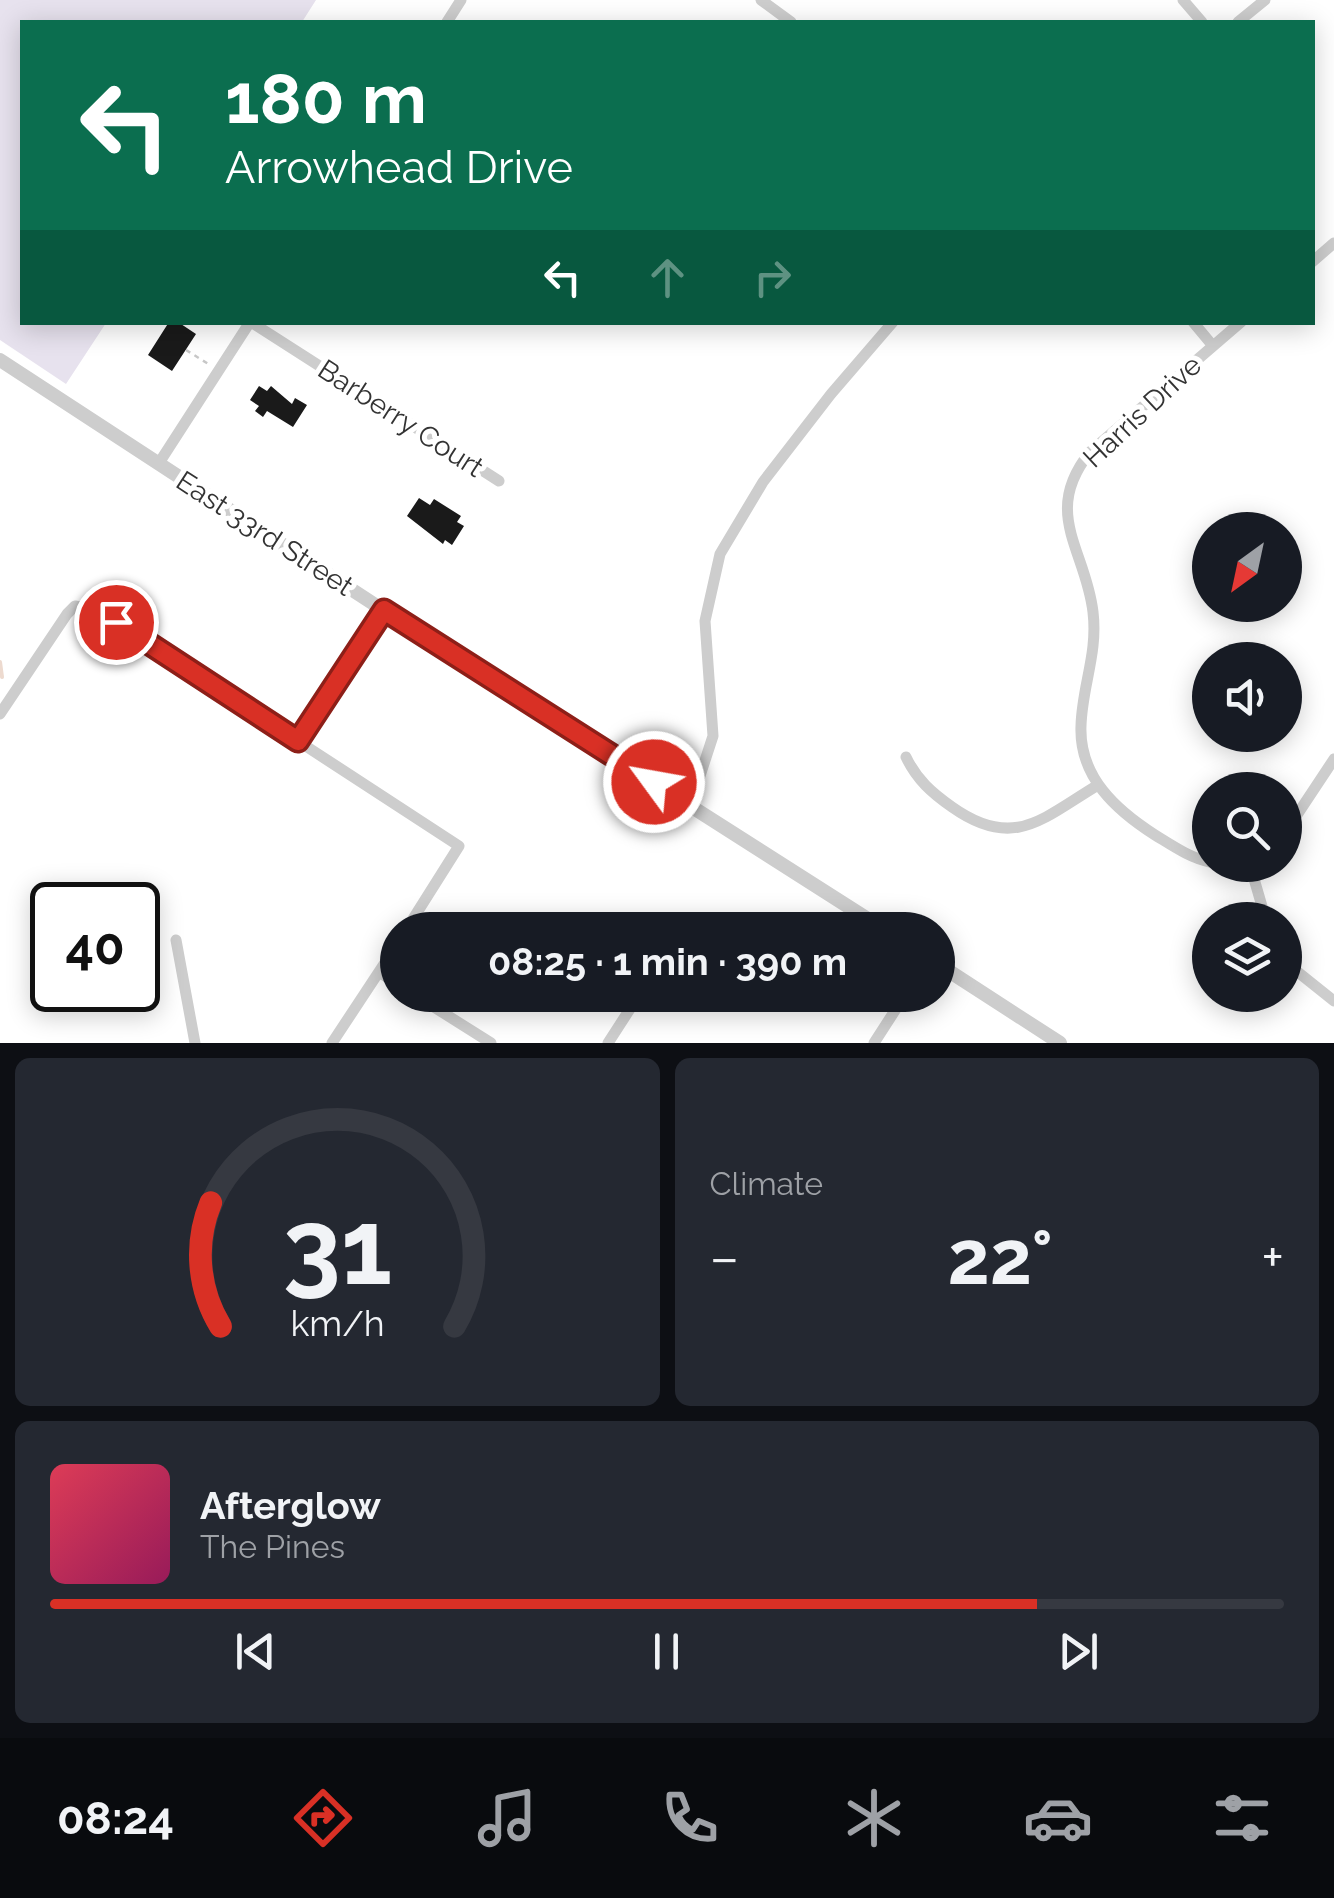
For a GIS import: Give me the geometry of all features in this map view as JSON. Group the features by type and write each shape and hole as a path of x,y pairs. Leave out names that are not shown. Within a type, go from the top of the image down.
{"street":[{"path":"761,0 788,20"},
{"path":"1183,0 1200,20"},
{"path":"1240,20 1265,0"},
{"path":"159,463 249,325"},
{"name":"Barberry Court","path":"256,325 499,481"},
{"path":"685,802 698,782 713,736 705,621 720,554 763,482 890,325"},
{"path":"1196,325 1213,346"},
{"name":"Harris Drive","path":"1192,857 1127,817 1098,785 1083,749 1081,729 1093,664 1094,628 1088,586 1070,538 1067,511 1070,487 1080,465 1102,440 1237,325"},
{"name":"East 33rd Street","path":"0,360 857,912"},
{"path":"0,714 67,614 75,606 83,605 116,622 459,846 417,912"},
{"path":"298,741 384,610"},
{"path":"906,757 930,792 971,820 998,830 1037,822 1098,785"},
{"path":"1302,808 1334,759"},
{"path":"176,940 195,1043"},
{"path":"332,1043 379,972"},
{"path":"955,975 1060,1043"},
{"path":"1302,975 1334,1000"},
{"path":"442,1012 491,1043"},
{"path":"608,1043 628,1012"},
{"path":"874,1043 894,1012"}],"path":[{"path":"186,350 220,370"}],"shaded area":[{"path":"0,0 316,0 303,20 20,20 20,325 105,325 66,384 0,340"}],"building":[{"path":"167,325 182,325 196,334 172,371 148,355"},
{"path":"259,386 267,391 271,386 292,404 295,398 307,405 293,427 267,411 263,417 255,411 259,406 250,400"},
{"path":"419,498 430,505 434,499 461,516 457,522 464,526 452,545 445,540 443,544 407,516"}],"waterway":[{"path":"0,662 2,677"}],"route":[{"path":"116,622 298,741 384,610 654,782"}]}
